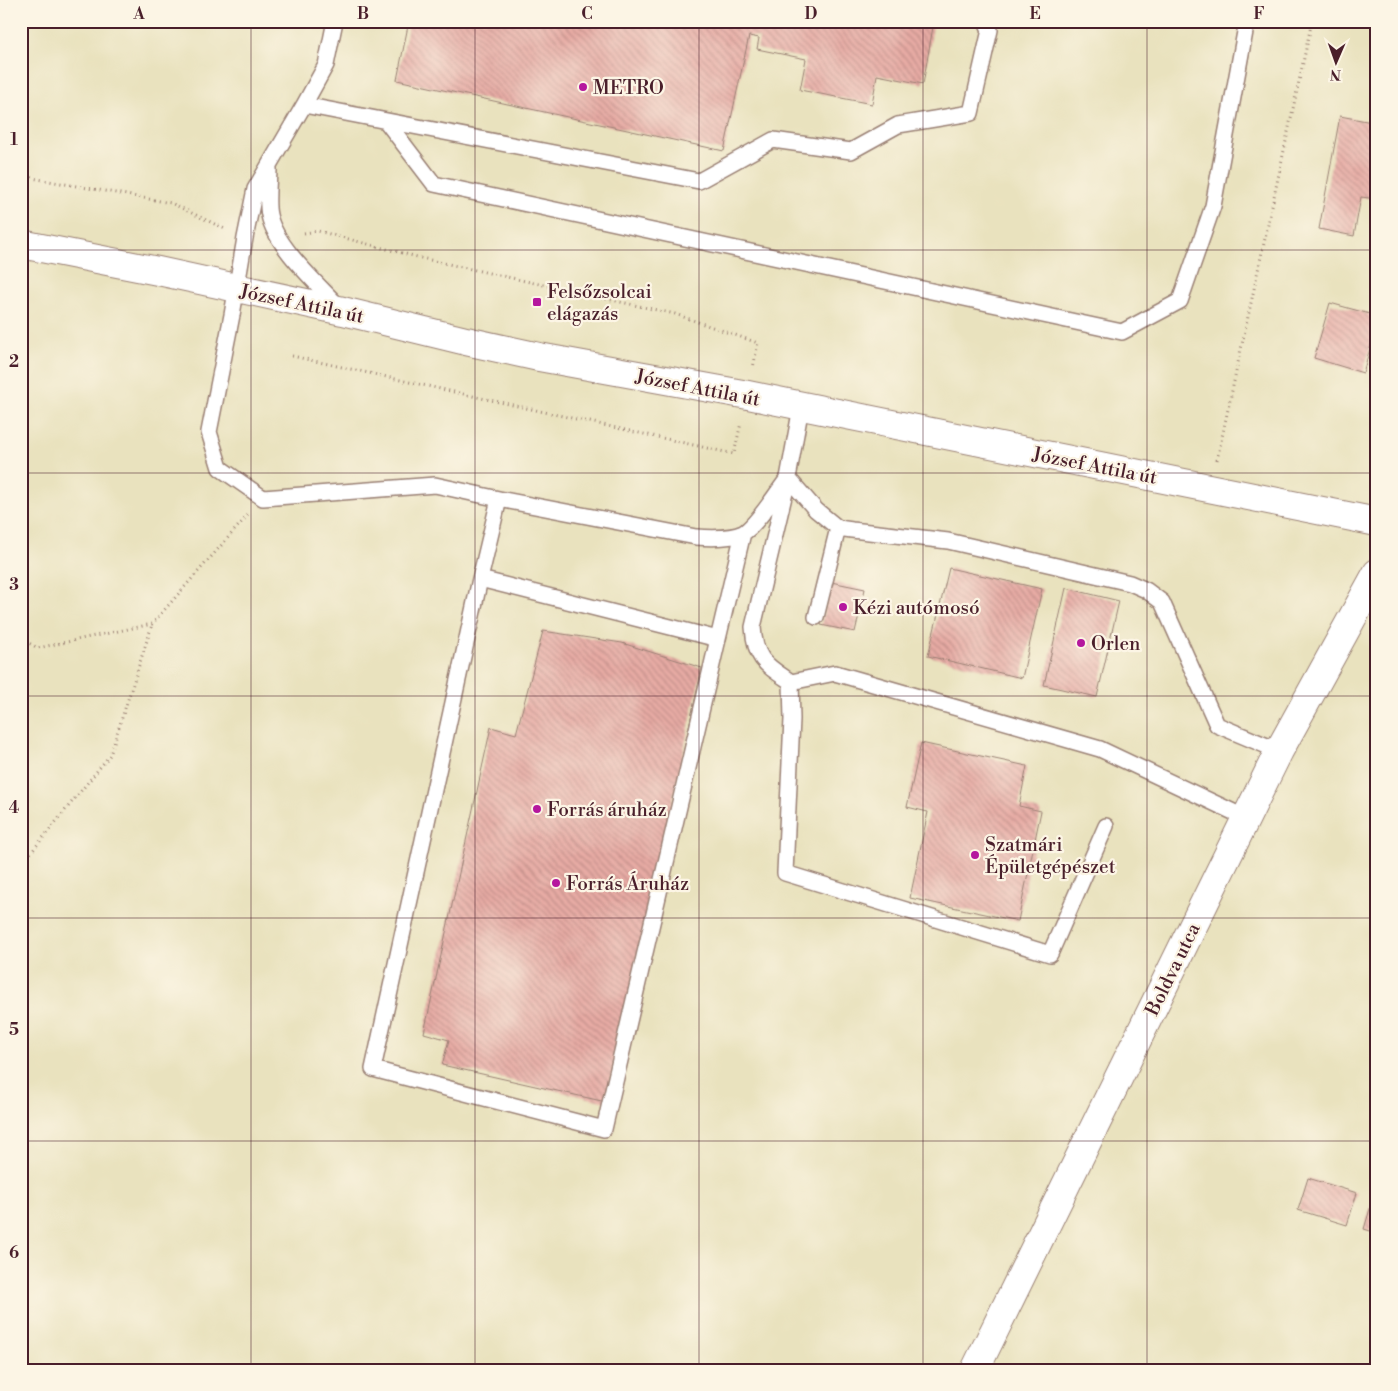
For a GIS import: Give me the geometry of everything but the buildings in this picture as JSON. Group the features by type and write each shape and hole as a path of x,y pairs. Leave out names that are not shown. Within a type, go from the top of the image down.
{"main road":[{"name":"József Attila út","path":"21,244 343,311 539,357 748,396 1377,522"},
{"name":"Boldva utca","path":"975,1370 1279,751 1377,573"}],"lane":[{"path":"335,21 326,65 255,189 210,432 220,468 263,498 435,485 696,537 718,538 743,533"},
{"path":"304,105 699,182 773,140 851,151 898,125 971,113 990,30 986,21"},
{"path":"386,121 434,184 1122,332 1180,301 1213,206 1247,21"},
{"path":"269,166 269,215 277,236 291,255 343,311"},
{"path":"801,407 788,478 753,627 754,643 759,656 770,667 792,682 835,673 1100,748 1246,818"},
{"path":"499,499 373,1069 604,1129 743,533 760,516 788,478"},
{"path":"788,478 816,510 838,528 948,541 1130,583 1146,590 1162,602 1217,726 1279,751"},
{"path":"816,617 838,528"},
{"path":"480,579 718,639"},
{"path":"792,682 785,873 1050,954 1106,826"}],"path":[{"path":"1211,488 1312,21"},
{"path":"21,176 171,202 245,238"},
{"path":"277,236 318,231 421,258 684,318 758,344 734,454 292,356"},
{"path":"21,864 110,755 152,624 263,498"},
{"path":"21,639 38,648 152,624"}],"place":[{"name":"METRO","path":"583,87"},
{"name":"Felsőzsolcai elágazás","path":"537,302"},
{"name":"Kézi autómosó","path":"843,607"},
{"name":"Orlen","path":"1081,643"},
{"name":"Forrás áruház","path":"537,809"},
{"name":"Szatmári Épületgépészet","path":"975,855"},
{"name":"Forrás Áruház","path":"556,883"}]}
